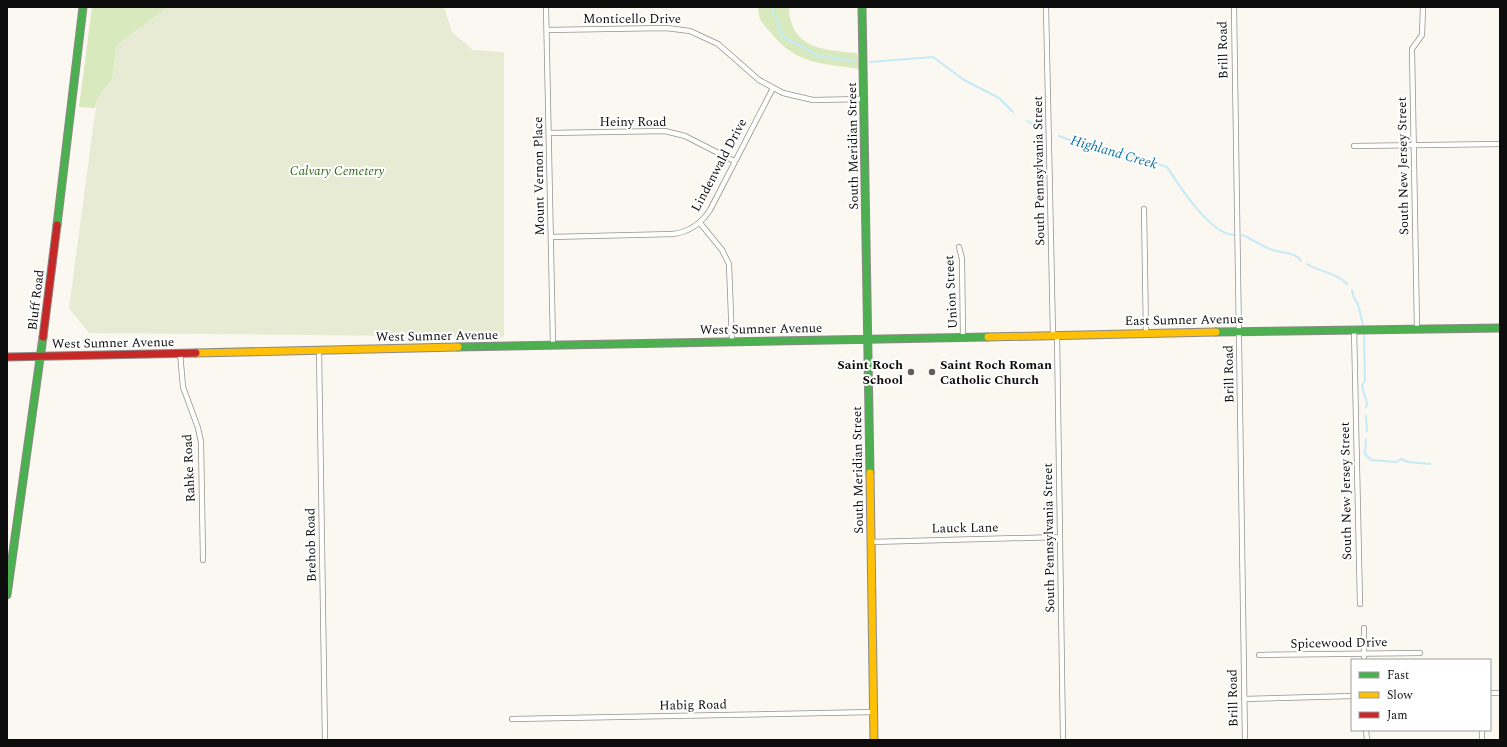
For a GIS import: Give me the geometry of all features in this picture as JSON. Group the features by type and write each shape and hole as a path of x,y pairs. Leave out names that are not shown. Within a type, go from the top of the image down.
{"street":[{"name":"Bluff Road","path":"7,595 42,356 83,7"},
{"name":"Mount Vernon Place","path":"546,7 554,345"},
{"name":"South Meridian Street","path":"862,7 874,740"},
{"name":"South Pennsylvania Street","path":"1046,7 1060,537 1063,740"},
{"name":"Brill Road","path":"1234,7 1245,740"},
{"name":"South New Jersey Street","path":"1417,328 1412,49 1422,35 1423,7"},
{"name":"Monticello Drive","path":"547,30 666,28 690,31 709,38 723,47 759,80 794,97 813,100 864,99"},
{"name":"Lindenwald Drive","path":"551,237 673,234 685,232 700,223 710,210 773,88"},
{"name":"Heiny Road","path":"549,134 665,131 685,136 734,161"},
{"path":"1354,146 1500,144"},
{"path":"1144,209 1146,333"},
{"path":"700,223 722,250 729,264 732,342"},
{"name":"Union Street","path":"959,247 962,258 963,336"},
{"name":"East Sumner Avenue","path":"868,340 963,336 1417,328 1500,328"},
{"name":"South New Jersey Street","path":"1354,329 1360,604"},
{"name":"West Sumner Avenue","path":"7,357 868,340"},
{"name":"Brehob Road","path":"319,350 325,740"},
{"name":"Rahke Road","path":"180,353 183,387 198,428 201,442 203,560"},
{"name":"Lauck Lane","path":"871,542 1060,537"},
{"path":"1364,628 1364,659"},
{"name":"Spicewood Drive","path":"1259,655 1420,653"},
{"path":"1244,699 1351,696"},
{"name":"Habig Road","path":"512,719 874,712"}],"green space":[{"path":"92,7 168,7 117,45 112,80 97,99 95,108 79,107"},
{"name":"Calvary Cemetery","path":"168,7 444,7 452,32 473,50 504,52 504,337 89,333 69,308 97,99 112,80 117,45"},
{"path":"758,7 789,7 791,21 795,31 802,39 811,45 821,48 857,53 859,69 811,61 791,51 763,24 759,16"}],"waterway":[{"name":"Highland Creek","path":"773,7 773,14 779,23 780,35 819,56 854,61"},
{"name":"Highland Creek","path":"870,62 933,57 964,80 999,98 1013,112"},
{"name":"Highland Creek","path":"1027,121 1041,129"},
{"name":"Highland Creek","path":"1059,136 1096,150 1118,151 1167,167 1196,208 1215,227 1225,233 1234,235"},
{"name":"Highland Creek","path":"1242,235 1269,249 1292,254 1301,261"},
{"name":"Highland Creek","path":"1307,264 1338,277 1347,284"},
{"name":"Highland Creek","path":"1352,290 1354,298 1358,304 1363,325"},
{"name":"Highland Creek","path":"1364,333 1365,380 1362,386 1367,403 1366,407"},
{"name":"Highland Creek","path":"1366,416 1367,431"},
{"name":"Highland Creek","path":"1366,439 1365,454 1371,460 1396,462 1401,459 1408,462 1430,464"}],"traffic: fast":[{"path":"57,225 83,7"},
{"path":"862,7 870,473"},
{"path":"1216,332 1500,328"},
{"path":"7,595 43,337"},
{"path":"458,347 988,337"}],"traffic: slow":[{"path":"988,337 1216,332"},
{"path":"196,353 458,347"},
{"path":"870,473 874,740"}],"traffic: jam":[{"path":"43,337 57,225"},
{"path":"7,357 196,353"}],"place":[{"name":"Saint Roch School","path":"911,372"},
{"name":"Saint Roch Roman Catholic Church","path":"932,372"}]}
